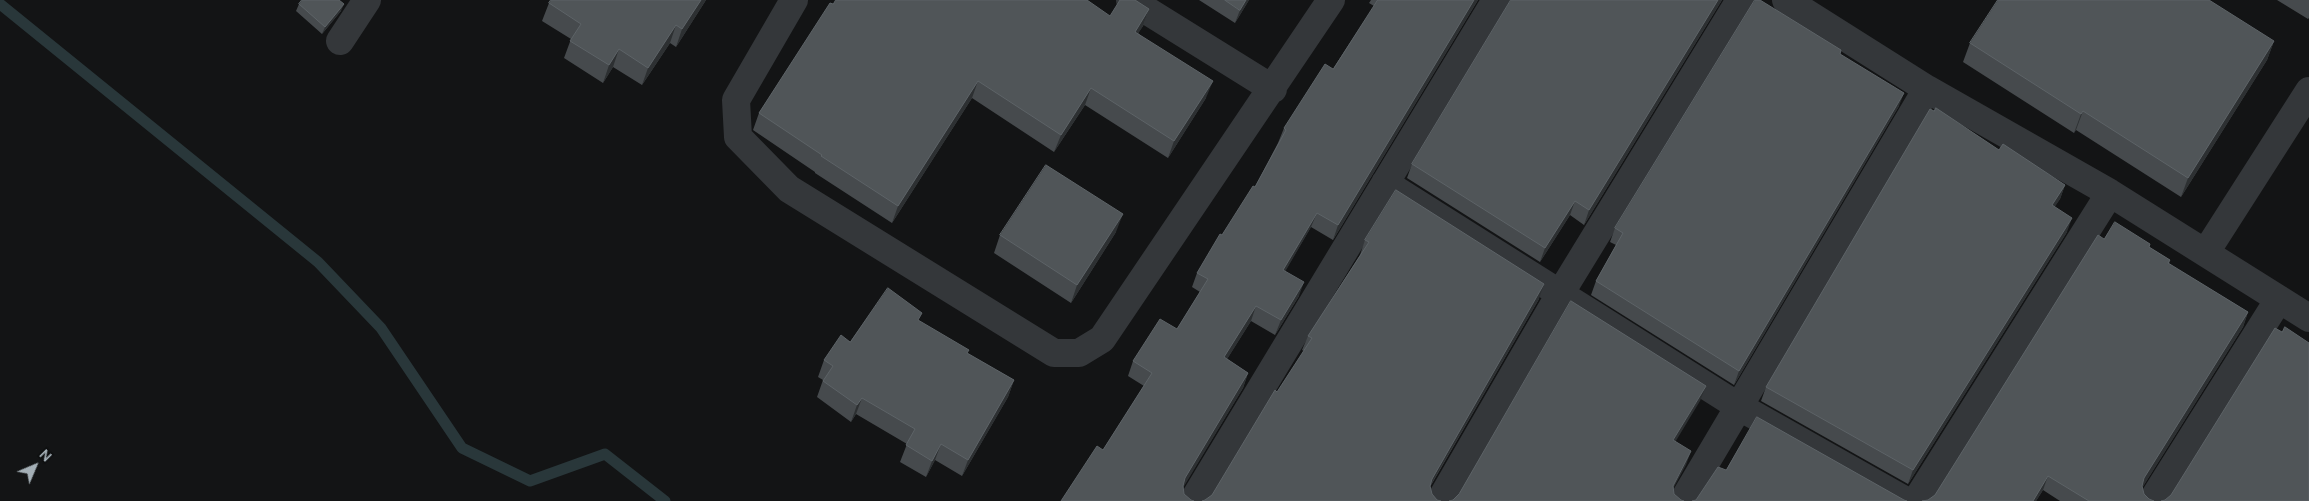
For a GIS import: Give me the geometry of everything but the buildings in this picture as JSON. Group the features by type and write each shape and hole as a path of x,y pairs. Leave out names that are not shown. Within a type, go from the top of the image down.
{"street":[{"path":"340,41 367,0"},
{"path":"794,0 736,100 738,137 789,189 1054,353 1079,354 1102,339 1273,89 1331,0"},
{"path":"1130,0 1273,89"},
{"path":"1193,501 1496,0"},
{"path":"1440,501 1560,294 1740,0"},
{"path":"1786,0 1926,89 2110,193 2309,318"},
{"path":"1683,501 1926,89"},
{"path":"2206,252 2309,91"},
{"path":"1385,183 1738,406 1906,501"},
{"path":"1916,501 2110,193"},
{"path":"2152,501 2279,299"}],"waterway":[{"path":"0,4 318,262 381,328 462,448 530,481 605,454 665,501"}]}
